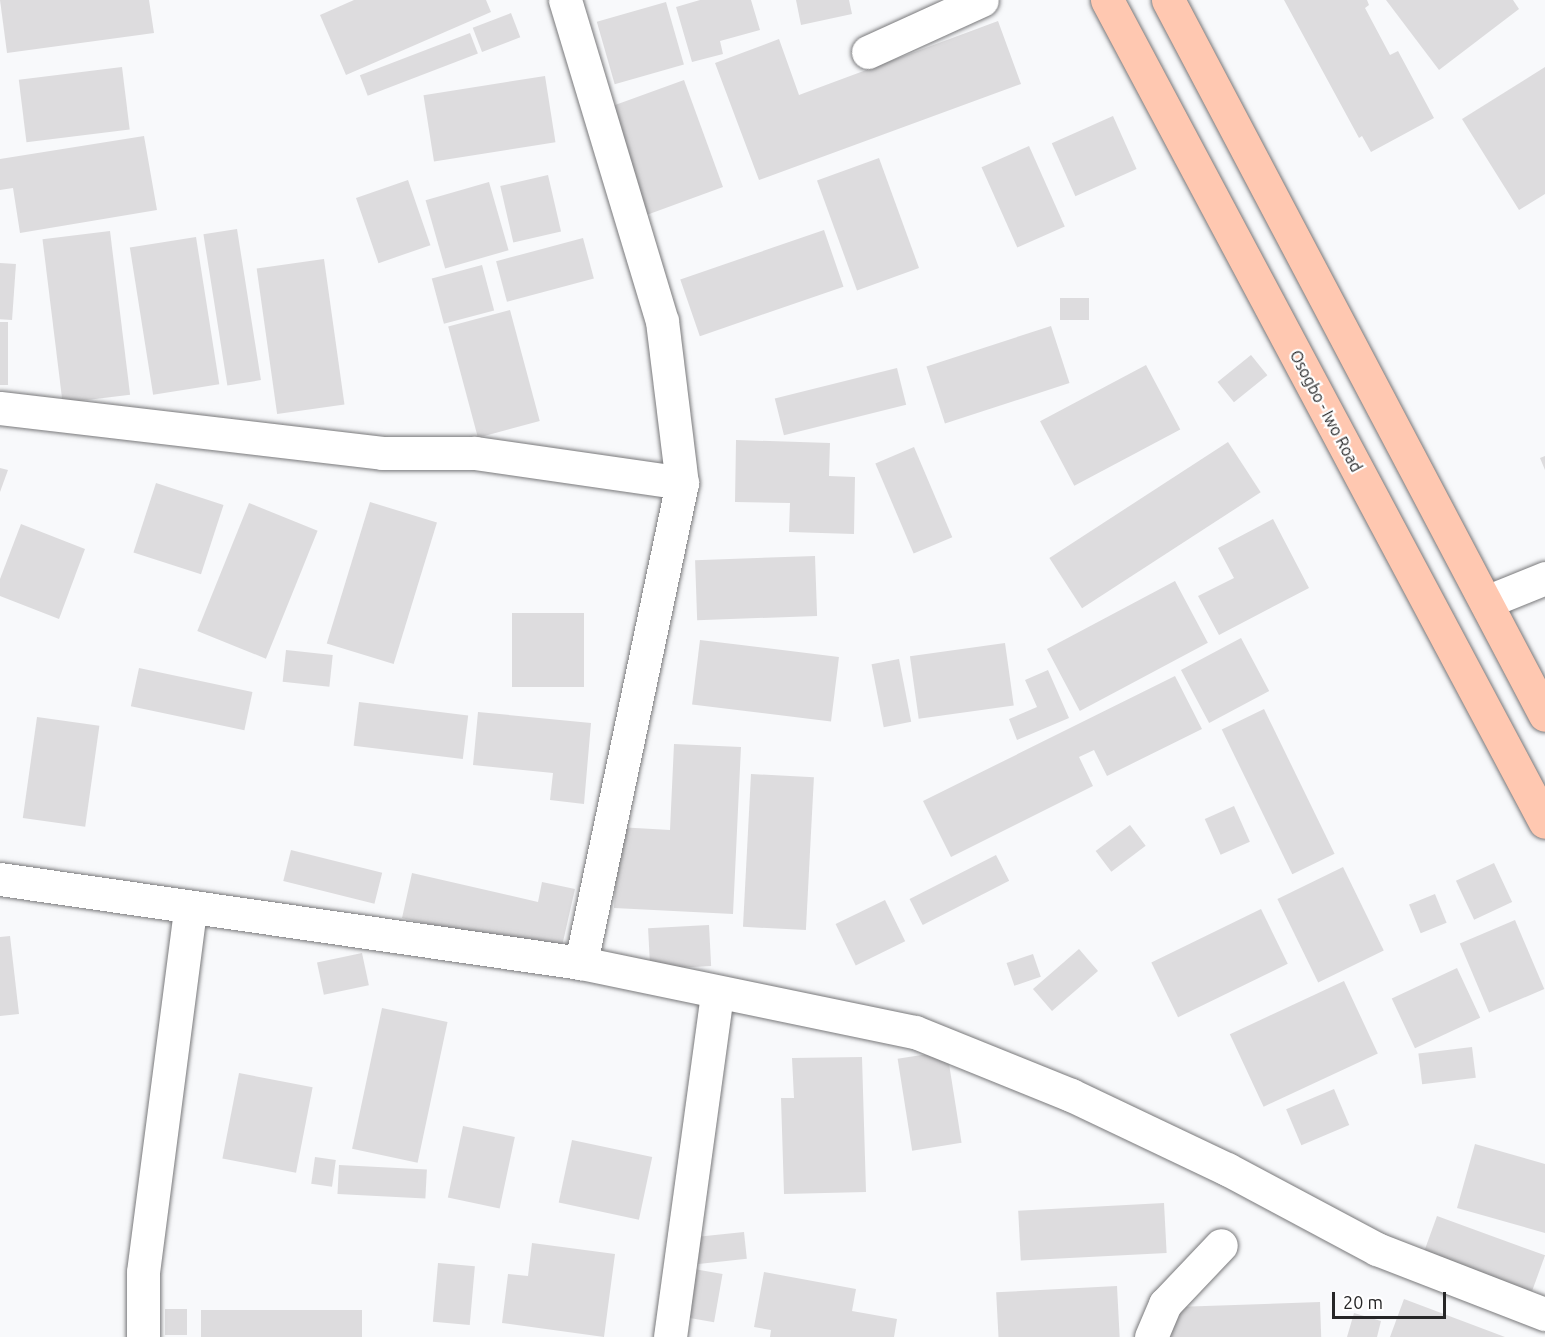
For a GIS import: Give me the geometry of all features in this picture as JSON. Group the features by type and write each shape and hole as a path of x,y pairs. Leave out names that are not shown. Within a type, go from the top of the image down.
{"main road":[{"name":"Osogbo - Iwo Road","path":"1107,0 1545,822"},
{"path":"1168,0 1545,714"}],"street":[{"path":"565,0 662,321 682,483 581,963"},
{"path":"868,52 982,0"},
{"path":"0,408 382,453 475,453 682,483"},
{"path":"1486,602 1545,578"},
{"path":"0,879 190,909 581,963 717,994 915,1032 1071,1095 1227,1169 1377,1249 1545,1314"},
{"path":"143,1337 143,1272 190,909"},
{"path":"670,1337 717,994"},
{"path":"1151,1337 1165,1304 1221,1245"}],"building":[{"path":"0,0 149,0 154,33 7,53"},
{"path":"354,0 486,0 491,12 346,75 320,15"},
{"path":"700,0 751,0 760,30 720,41 723,54 692,62 676,7"},
{"path":"796,0 849,0 852,14 801,25"},
{"path":"1284,0 1367,0 1369,5 1365,8 1390,55 1398,51 1434,118 1371,152 1362,136 1359,138"},
{"path":"1386,0 1513,0 1519,9 1439,70"},
{"path":"666,2 684,64 615,84 597,22"},
{"path":"511,13 520,37 482,52 473,28"},
{"path":"998,21 1021,84 759,180 715,63 779,39 799,95"},
{"path":"470,33 478,54 368,96 360,75"},
{"path":"122,67 130,130 26,142 19,80"},
{"path":"1545,67 1545,194 1519,210 1462,119"},
{"path":"545,76 555,142 434,161 424,95"},
{"path":"684,80 723,187 643,216 604,109"},
{"path":"1113,116 1137,169 1075,196 1052,143"},
{"path":"144,136 157,210 20,233 13,188 0,190 0,159"},
{"path":"1029,146 1065,226 1017,248 981,167"},
{"path":"879,158 919,268 857,291 817,181"},
{"path":"548,175 561,232 513,243 500,186"},
{"path":"408,180 430,245 378,263 356,198"},
{"path":"489,182 509,250 445,268 426,200"},
{"path":"237,229 261,380 227,385 203,234"},
{"path":"824,230 844,287 700,336 680,279"},
{"path":"110,231 130,395 63,403 43,239"},
{"path":"196,237 219,384 153,395 130,247"},
{"path":"583,238 594,279 507,302 496,261"},
{"path":"324,259 344,405 277,414 257,268"},
{"path":"0,263 16,264 12,320 0,319"},
{"path":"482,265 494,310 444,324 432,278"},
{"path":"1060,298 1089,298 1089,320 1060,320"},
{"path":"510,310 540,421 478,438 448,327"},
{"path":"0,322 8,322 8,385 0,385"},
{"path":"1051,326 1070,383 945,424 926,366"},
{"path":"1251,355 1267,375 1234,402 1218,382"},
{"path":"1146,365 1180,429 1074,486 1040,421"},
{"path":"897,368 906,405 784,435 775,398"},
{"path":"736,440 830,443 829,476 855,477 854,534 789,532 790,503 735,502"},
{"path":"1228,442 1261,492 1082,608 1049,558"},
{"path":"914,447 952,537 914,554 875,463"},
{"path":"1545,456 1545,470 1540,458"},
{"path":"0,468 8,470 0,492"},
{"path":"156,483 224,505 201,574 133,552"},
{"path":"370,502 437,522 394,664 327,644"},
{"path":"249,503 318,531 266,659 197,631"},
{"path":"1273,519 1309,588 1219,635 1198,596 1234,578 1218,548"},
{"path":"21,524 85,549 59,619 0,596 0,579"},
{"path":"815,556 817,616 697,620 695,560"},
{"path":"1175,581 1208,643 1080,711 1047,649"},
{"path":"512,613 584,613 584,687 512,687"},
{"path":"1241,638 1269,691 1209,723 1181,670"},
{"path":"700,640 839,657 831,722 692,705"},
{"path":"1005,643 1014,705 919,719 910,656"},
{"path":"286,650 333,655 329,687 283,682"},
{"path":"899,659 911,722 884,727 872,664"},
{"path":"139,668 252,692 244,730 131,706"},
{"path":"1048,670 1069,718 1017,740 1009,719 1037,707 1025,680"},
{"path":"1175,676 1202,729 1107,776 1094,750 1079,757 1093,786 951,857 923,801"},
{"path":"359,702 468,715 463,759 354,746"},
{"path":"1264,709 1335,854 1292,874 1222,730"},
{"path":"478,712 591,723 584,804 550,800 553,773 473,765"},
{"path":"37,717 99,726 85,827 23,818"},
{"path":"674,744 741,747 733,914 614,908 618,827 670,830"},
{"path":"751,774 814,777 806,930 743,927"},
{"path":"1234,806 1250,842 1221,855 1205,819"},
{"path":"1130,825 1146,846 1111,872 1096,851"},
{"path":"291,850 382,873 374,904 283,881"},
{"path":"996,855 1009,881 923,925 910,899"},
{"path":"1494,863 1512,902 1474,920 1456,881"},
{"path":"1343,867 1384,951 1318,983 1277,899"},
{"path":"412,873 538,902 542,882 575,889 560,955 402,918"},
{"path":"1435,894 1447,923 1421,933 1409,904"},
{"path":"885,900 905,941 856,965 836,924"},
{"path":"1261,909 1288,964 1178,1017 1151,962"},
{"path":"1515,920 1544,989 1489,1012 1460,943"},
{"path":"709,925 711,966 650,969 648,928"},
{"path":"10,936 19,1014 0,1016 0,937"},
{"path":"1079,949 1098,971 1052,1011 1033,989"},
{"path":"362,953 369,985 324,995 317,963"},
{"path":"1033,954 1041,977 1014,986 1007,963"},
{"path":"1457,968 1480,1018 1415,1048 1392,998"},
{"path":"1344,981 1378,1054 1264,1107 1230,1034"},
{"path":"382,1008 448,1022 418,1163 352,1149"},
{"path":"1472,1047 1476,1078 1422,1084 1418,1054"},
{"path":"947,1051 962,1143 912,1151 898,1059"},
{"path":"862,1057 866,1192 784,1194 781,1098 794,1098 792,1058"},
{"path":"239,1073 313,1087 296,1173 222,1158"},
{"path":"1334,1089 1349,1125 1301,1145 1286,1109"},
{"path":"463,1126 515,1137 500,1208 448,1197"},
{"path":"572,1140 652,1157 639,1220 559,1203"},
{"path":"1475,1144 1545,1164 1545,1233 1457,1208"},
{"path":"315,1157 336,1160 332,1187 311,1184"},
{"path":"339,1165 427,1170 425,1199 337,1194"},
{"path":"1164,1203 1167,1253 1021,1261 1018,1211"},
{"path":"1437,1216 1545,1255 1532,1292 1424,1253"},
{"path":"744,1232 747,1259 696,1264 693,1237"},
{"path":"532,1243 615,1254 604,1337 502,1323 508,1274 528,1276"},
{"path":"438,1263 475,1266 470,1325 433,1322"},
{"path":"694,1269 723,1274 714,1322 685,1317"},
{"path":"764,1272 856,1289 852,1311 897,1319 894,1337 770,1337 771,1330 754,1327"},
{"path":"1117,1286 1120,1337 999,1337 996,1292"},
{"path":"1404,1299 1505,1337 1390,1337"},
{"path":"1320,1302 1321,1337 1169,1337 1168,1307"},
{"path":"165,1309 187,1309 187,1335 165,1335"},
{"path":"201,1310 362,1310 362,1337 201,1337"},
{"path":"1354,1313 1381,1321 1377,1337 1347,1337"}]}
